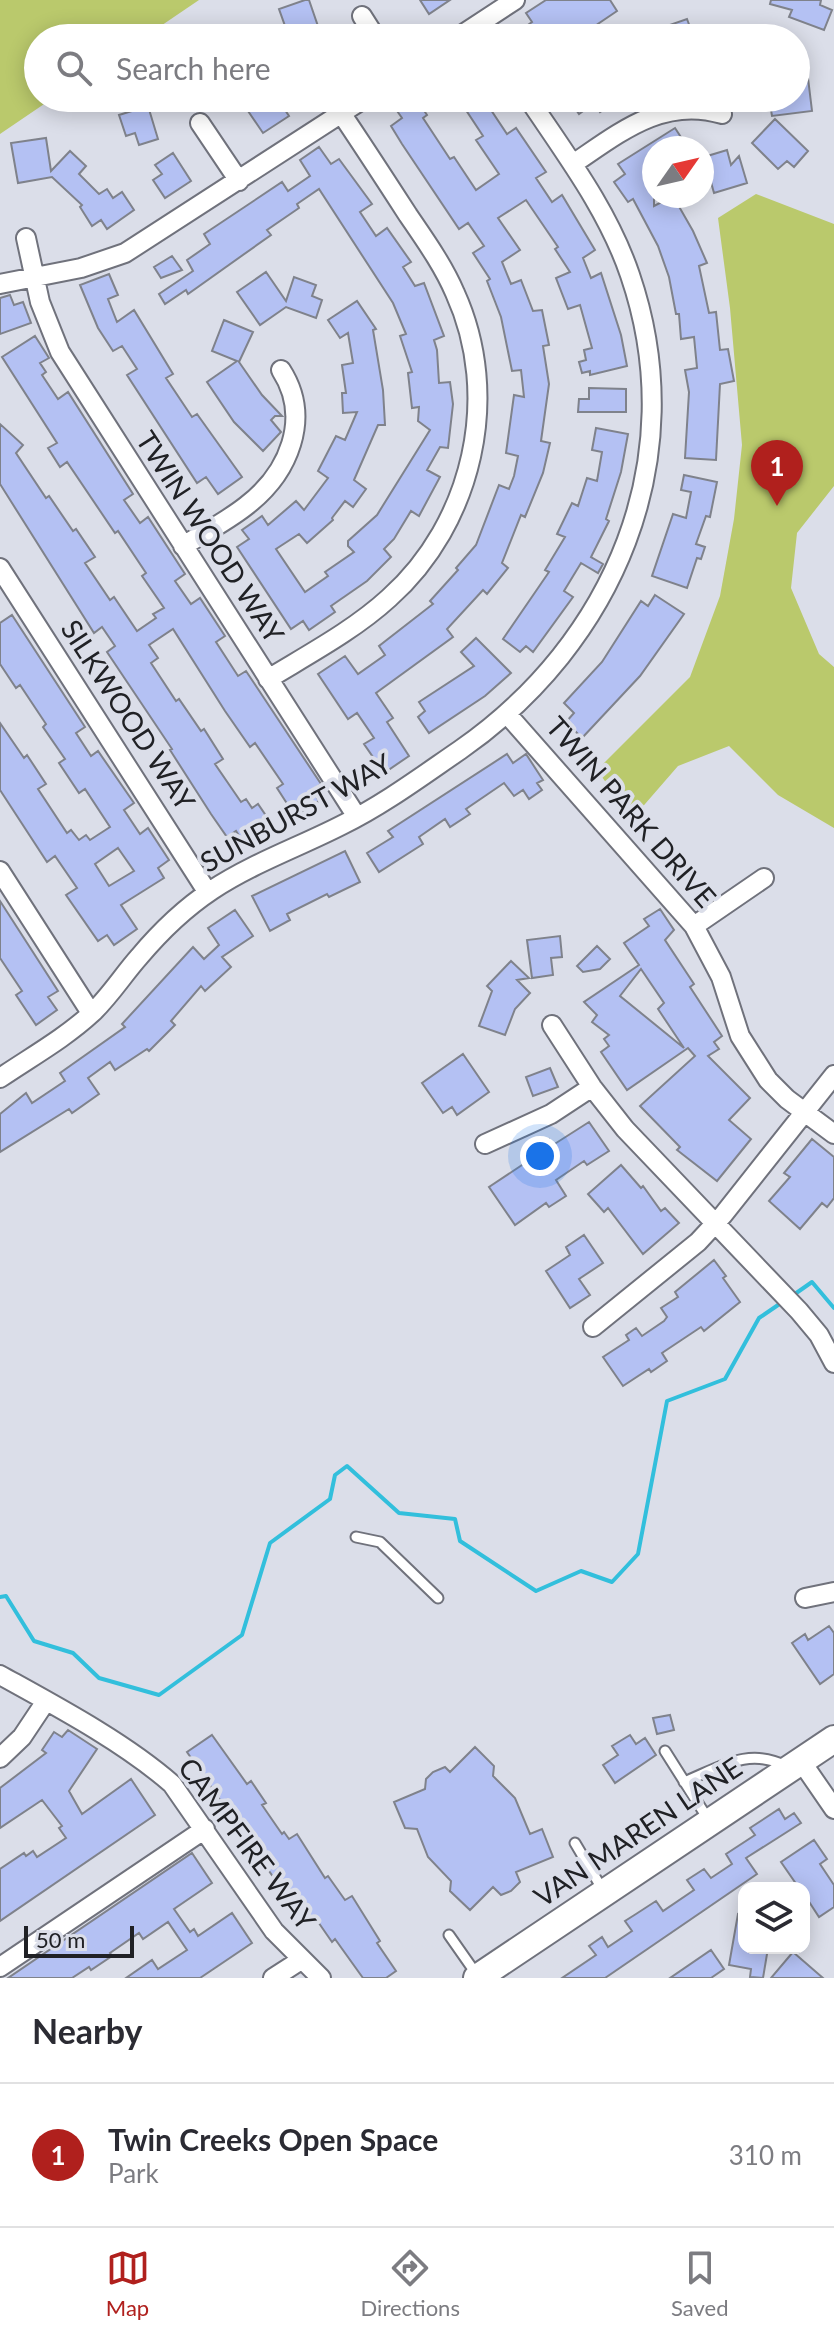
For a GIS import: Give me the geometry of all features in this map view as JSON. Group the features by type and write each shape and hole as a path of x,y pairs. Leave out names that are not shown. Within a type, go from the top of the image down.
{"main road":[{"name":"VAN MAREN LANE","path":"478,1977 834,1739"}],"street":[{"path":"489,24 515,0"},
{"path":"362,16 367,24"},
{"name":"SUNBURST WAY","path":"0,1078 91,1013 163,930 208,893 264,861 357,817 461,749 507,714 564,655 589,620 631,531 642,490 649,449 651,378 638,302 615,236 573,164 538,112"},
{"path":"573,164 621,131 664,112"},
{"path":"712,112 722,114"},
{"path":"0,284 81,268 125,253 341,113 434,253 456,293 466,319 475,360 476,429 465,484 454,510 442,534 409,579 367,616 268,679"},
{"path":"200,123 239,181"},
{"name":"TWIN WOOD WAY","path":"26,238 49,328 60,352 357,817"},
{"path":"183,546 247,506 272,481 284,461 293,441 296,409 291,388 281,370"},
{"name":"SILKWOOD WAY","path":"0,568 208,893"},
{"name":"TWIN PARK DRIVE","path":"507,714 694,926 716,967 740,1036 768,1080 834,1134"},
{"path":"0,871 91,1013"},
{"path":"694,926 764,878"},
{"path":"552,1025 592,1087 625,1129 799,1311 819,1335 834,1363"},
{"path":"593,1327 698,1242 834,1075"},
{"path":"485,1144 551,1114 592,1087"},
{"path":"805,1598 834,1592"},
{"name":"CAMPFIRE WAY","path":"0,1675 154,1768 172,1784 274,1931 321,1978"},
{"path":"0,1758 33,1724 46,1701"},
{"path":"796,1765 834,1809"},
{"path":"0,1967 205,1829"},
{"path":"273,1978 301,1960"}],"lane":[{"path":"356,1537 380,1542 438,1598"},
{"path":"665,1751 710,1822"},
{"path":"684,1782 747,1757 796,1765"},
{"path":"575,1843 605,1893"},
{"path":"449,1935 478,1977"}],"green space":[{"path":"0,0 199,0 164,24 24,24 24,112 32,112 0,134"},
{"path":"756,194 834,224 834,486 797,533 791,588 819,654 834,667 834,828 778,795 729,746 678,766 632,819 597,770 690,677 720,596 734,519 742,445 730,308 718,218"}],"building":[{"path":"309,0 317,24 284,24 279,9"},
{"path":"420,0 450,0 429,14"},
{"path":"546,0 610,0 617,11 598,24 529,24 532,22 526,13"},
{"path":"771,0 821,0 820,5 832,10 824,30 789,17 792,10 770,4"},
{"path":"687,19 689,24 673,24"},
{"path":"150,112 158,139 139,145 135,133 126,136 119,115"},
{"path":"249,112 286,112 289,116 263,133"},
{"path":"398,112 425,112 427,115 423,118 450,159 454,157 476,190 499,174 476,140 483,136 467,112 492,112 507,134 516,128 546,172 536,178 552,202 562,195 595,250 583,258 591,278 601,273 621,335 627,366 590,375 590,371 582,373 579,362 586,360 584,350 592,348 580,305 568,309 556,278 570,272 555,249 558,247 526,200 498,218 520,250 502,262 511,284 521,280 533,311 542,310 549,345 543,346 549,384 541,441 550,443 543,473 525,517 521,515 502,563 508,568 487,594 483,590 447,629 453,637 376,693 393,718 387,722 409,756 384,773 364,744 374,738 357,713 348,719 318,674 345,656 358,674 385,655 379,646 433,604 430,601 476,545 499,485 509,489 518,456 506,453 514,395 524,397 521,370 512,371 501,317 487,281 490,279 473,253 484,246 468,223 459,229 402,144 391,126 402,118"},
{"path":"771,112 804,112 772,116"},
{"path":"775,119 808,151 794,167 787,161 778,169 752,143"},
{"path":"675,128 680,136 662,136"},
{"path":"46,138 51,171 70,151 86,166 79,174 99,194 107,189 113,198 122,192 134,210 107,229 101,220 92,226 80,207 82,205 52,177 18,183 11,143"},
{"path":"319,147 331,164 339,159 372,204 360,212 376,236 387,228 411,262 403,267 415,286 424,283 444,336 434,340 439,383 450,382 453,404 448,448 440,447 427,470 440,477 419,516 411,511 384,549 391,557 367,581 331,606 335,612 309,630 303,621 291,629 237,547 249,539 242,530 262,516 268,525 296,501 304,510 328,478 318,471 336,436 345,440 357,412 343,413 342,393 346,393 342,365 353,363 348,333 340,338 328,320 357,301 376,329 373,330 383,390 385,425 378,425 354,480 366,489 353,507 345,501 333,520 307,543 299,534 276,549 305,592 328,576 325,572 354,552 348,541 377,515 430,430 418,421 419,407 412,408 408,373 412,372 400,336 406,334 393,303 319,189 297,204 299,208 267,230 271,235 188,294 186,290 165,304 159,294 193,271 187,260 210,244 204,234 282,182 288,191 310,176 300,160"},
{"path":"642,149 642,208 680,208 707,263 699,266 709,313 716,312 720,350 728,349 734,381 720,384 716,460 685,458 689,392 685,370 697,368 694,337 681,339 679,314 676,314 669,277 658,246 633,199 628,202 614,182 625,174 618,164"},
{"path":"727,150 731,165 739,156 747,183 714,193 714,154"},
{"path":"173,153 191,181 165,198 153,180 162,174 155,165"},
{"path":"172,256 182,270 161,278 154,267"},
{"path":"266,272 286,301 294,277 316,285 312,296 322,300 316,318 286,307 260,325 237,292"},
{"path":"109,274 118,295 108,299 117,322 134,310 173,374 166,378 192,417 197,414 242,477 218,494 206,477 197,483 127,375 137,369 122,346 113,351 98,328 80,285"},
{"path":"10,295 14,305 23,302 31,323 0,334 0,298"},
{"path":"224,320 253,332 239,362 262,395 282,416 271,420 281,432 263,451 234,422 207,382 237,361 212,351"},
{"path":"35,336 49,358 40,363 46,372 42,375 58,399 68,392 133,494 124,500 140,523 148,517 185,574 175,581 191,604 200,598 225,636 216,642 238,676 246,671 321,784 312,790 319,801 295,816 277,788 283,784 255,743 250,747 173,629 149,645 158,658 151,663 176,701 179,699 201,731 204,729 223,759 215,764 241,802 246,799 252,808 258,804 271,823 243,842 236,831 227,837 211,814 107,652 115,646 102,627 94,633 0,484 0,424 23,445 16,453 46,498 49,496 95,557 85,563 110,600 114,597 137,631 156,618 153,614 164,608 142,576 146,573 67,462 60,467 48,448 57,443 2,357"},
{"path":"589,388 626,389 626,412 578,412 579,399 589,399"},
{"path":"596,428 628,434 621,472 606,519 609,521 591,557 603,564 598,573 581,563 564,591 573,597 533,652 526,646 520,652 503,639 549,572 545,570 565,537 557,534 572,503 578,506 587,478 597,481 602,452 592,450"},
{"path":"684,475 717,482 710,517 706,516 696,544 705,547 701,559 697,558 687,588 652,576 673,514 686,518 691,492 681,490"},
{"path":"655,595 684,614 640,676 582,738 566,722 574,713 564,703 602,662 641,601 648,606"},
{"path":"12,615 85,727 76,733 91,756 98,751 134,803 124,810 140,834 148,828 169,860 158,868 164,878 121,905 137,929 114,945 107,935 98,941 66,895 77,888 55,856 47,862 0,790 0,723 46,784 38,789 67,833 71,830 79,840 86,835 90,840 110,827 85,789 79,793 59,763 65,759 43,727 46,724 20,685 16,688 0,664 0,623","holes":["118,848 134,871 109,886 95,864"]},
{"path":"476,638 511,673 485,696 429,733 418,717 425,711 419,702 474,666 461,652"},
{"path":"507,754 513,763 526,754 543,780 537,783 542,790 529,799 523,790 514,796 504,783 466,809 470,814 450,827 445,819 419,837 423,844 379,872 367,853 393,837 388,831"},
{"path":"345,851 360,882 287,914 290,920 270,931 252,896"},
{"path":"0,901 58,991 48,997 57,1010 36,1025 16,995 22,991 0,958"},
{"path":"660,909 674,930 665,940 694,984 690,987 722,1036 714,1042 719,1049 708,1056 750,1098 729,1120 751,1139 717,1181 677,1150 680,1147 640,1106 695,1056 688,1048 627,1090 601,1052 609,1046 604,1039 609,1035 592,1022 597,1015 584,1002 639,965 624,943 649,926 644,919","holes":["641,969 664,1003 658,1009 684,1048 620,996"]},
{"path":"235,910 253,936 222,957 231,967 205,991 201,986 171,1021 175,1025 149,1051 147,1049 115,1070 110,1062 88,1078 99,1094 72,1113 69,1109 0,1152 0,1114 26,1093 32,1103 65,1081 60,1073 125,1027 122,1024 193,947 204,959 219,945 208,928"},
{"path":"560,936 562,957 551,958 553,975 532,978 527,940"},
{"path":"597,946 610,959 600,969 583,972 577,966"},
{"path":"511,961 529,978 517,980 530,993 515,1009 505,1035 479,1026 492,991 487,986"},
{"path":"463,1054 489,1092 457,1115 452,1107 443,1113 422,1083"},
{"path":"550,1068 558,1087 533,1096 526,1077"},
{"path":"589,1122 609,1151 587,1165 584,1161 556,1180 566,1196 549,1207 546,1203 515,1225 489,1187 543,1151 539,1145 549,1139 553,1145"},
{"path":"812,1139 834,1157 834,1198 827,1207 822,1203 800,1229 769,1201 790,1177 784,1173"},
{"path":"621,1165 641,1188 643,1186 661,1211 665,1208 679,1223 643,1254 608,1208 604,1212 588,1194"},
{"path":"584,1235 603,1263 579,1279 590,1295 570,1308 546,1271 570,1255 566,1247"},
{"path":"714,1260 740,1302 704,1331 701,1327 662,1353 667,1361 623,1386 603,1357 629,1340 626,1335 636,1328 642,1336 664,1321 667,1317 661,1308 678,1297 675,1292"},
{"path":"829,1626 834,1633 834,1674 820,1684 792,1643 805,1634 808,1640"},
{"path":"670,1715 674,1730 657,1734 653,1718"},
{"path":"68,1730 97,1749 69,1791 82,1814 131,1779 155,1815 0,1921 0,1869 24,1853 26,1856 33,1851 37,1857 66,1838 59,1828 62,1826 42,1800 0,1828 0,1788 46,1753 42,1750 54,1732 62,1737"},
{"path":"212,1735 247,1784 251,1781 266,1803 262,1805 282,1834 284,1832 289,1839 297,1834 325,1878 328,1876 345,1900 352,1896 396,1971 386,1978 363,1978 314,1916 306,1921 287,1897 187,1752"},
{"path":"630,1735 636,1744 645,1738 656,1755 615,1783 603,1765 618,1755 612,1746"},
{"path":"475,1747 494,1766 493,1776 515,1798 530,1834 542,1829 553,1857 516,1872 520,1882 511,1891 501,1895 493,1887 470,1910 450,1891 451,1881 428,1857 417,1829 405,1828 394,1802 425,1789 426,1779 433,1772 445,1767 450,1772"},
{"path":"779,1809 785,1819 794,1813 801,1823 746,1858 757,1874 745,1882 738,1882 738,1887 605,1978 562,1978 596,1955 589,1946 602,1937 608,1947 632,1931 625,1921 656,1901 663,1911 694,1890 687,1880 704,1869 711,1878 732,1864 726,1854 755,1835 750,1828"},
{"path":"814,1840 827,1859 820,1864 834,1885 834,1907 819,1917 810,1903 810,1882 795,1882 781,1862"},
{"path":"192,1853 212,1883 174,1909 190,1932 194,1929 198,1936 232,1913 252,1943 200,1978 126,1978 152,1960 158,1969 187,1950 168,1922 143,1939 139,1933 110,1953 112,1956 72,1978 8,1978"},
{"path":"738,1914 738,1954 767,1954 763,1978 750,1977 751,1969 729,1965"},
{"path":"711,1950 724,1969 711,1978 670,1978"},
{"path":"791,1954 795,1954 823,1978 771,1978"}],"waterway":[{"path":"792,1296 812,1282 834,1308"},
{"path":"0,1597 6,1596 34,1641 73,1653 99,1678 159,1695 242,1635 270,1543 330,1499 335,1475 347,1466 399,1513 455,1519 460,1541 536,1591 581,1571 612,1582 638,1554 667,1401 725,1379 759,1318 781,1303"}],"place":[{"name":"Twin Creeks Open Space","path":"777,506"}]}
